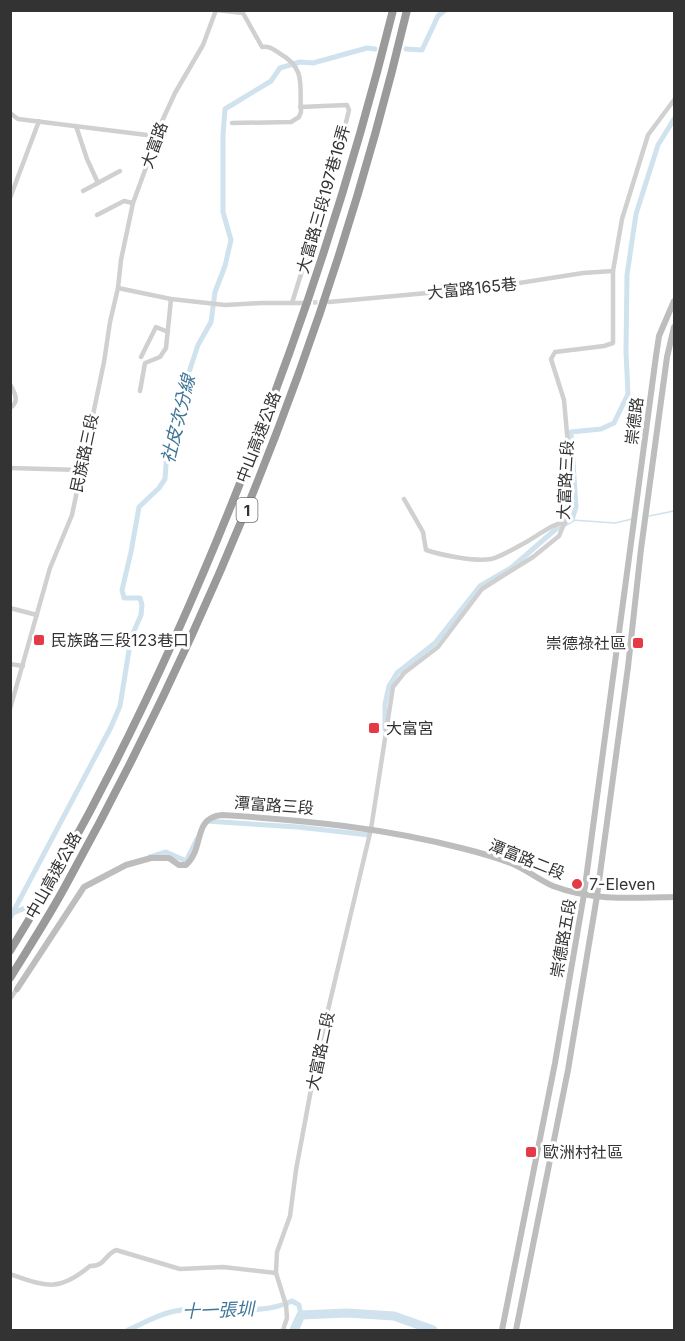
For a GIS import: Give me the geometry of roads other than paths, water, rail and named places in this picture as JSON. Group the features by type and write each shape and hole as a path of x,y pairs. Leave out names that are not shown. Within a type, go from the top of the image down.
{"highway":[{"name":"中山高速公路","path":"10,951 59,871 96,804 172,646 219,538 270,408 315,281 338,208 393,10"},
{"name":"中山高速公路","path":"10,978 66,885 127,772 225,563 280,425 321,311 362,177 407,10"}],"street":[{"path":"217,10 243,13 262,47 269,46 286,56 300,73 299,117 291,122 232,123"},
{"name":"大富路","path":"118,288 121,260 133,203 155,136 175,93 203,45 217,10"},
{"name":"大富路三段","path":"371,830 393,687 404,673 438,647 482,589 533,557 559,536 565,522 567,517 564,465 569,456 567,426 564,400 551,359 555,352 613,343 613,271 622,219 648,135 675,100"},
{"name":"大富路三段197巷16弄","path":"292,303 335,165 349,110 347,105 300,107"},
{"path":"10,113 18,119 155,136"},
{"path":"10,198 39,121"},
{"path":"76,126 98,183"},
{"path":"82,191 120,171"},
{"path":"97,215 124,201 133,203"},
{"name":"大富路165巷","path":"329,302 493,287 583,273 613,271"},
{"path":"118,288 171,299 225,305 300,303"},
{"name":"民族路三段","path":"10,710 50,568 69,523 91,428 118,288"},
{"path":"140,391 145,363 160,357 166,348 171,299"},
{"name":"崇德路","path":"629,548 659,336 675,301"},
{"path":"141,357 156,327 168,332"},
{"name":"崇德路","path":"641,549 667,357 675,327"},
{"path":"10,384 16,401 15,405 10,408"},
{"path":"10,468 80,470"},
{"path":"404,499 423,532 426,550 476,559 498,557 526,543 555,524 565,522"},
{"name":"崇德路五段","path":"502,1330 555,1063 584,894 616,664 629,548"},
{"name":"崇德路五段","path":"516,1330 567,1070 597,896 628,667 641,549"},
{"path":"10,608 37,615"},
{"path":"10,664 23,666"},
{"name":"潭富路三段","path":"17,989 84,887 126,865 151,858 169,858 179,865 186,865 193,859 202,828 207,819 212,816 222,814 307,821 371,830"},
{"name":"潭富路二段","path":"371,830 466,849 514,864 554,886 584,894 621,899 675,897"},
{"name":"大富路二段","path":"283,1330 287,1318 286,1305 276,1273 277,1252 290,1216 296,1170 318,1052 371,830"},
{"path":"10,999 17,989"},
{"path":"10,1274 57,1286 79,1275 90,1266 98,1266 111,1252 116,1250 180,1269 223,1267 276,1273"}],"waterway":[{"name":"社皮次分線","path":"406,49 422,50 438,16 445,10"},
{"name":"社皮次分線","path":"10,918 120,706 131,638 141,615 142,605 140,598 124,598 122,590 139,507 165,479 167,452 180,399 198,345 211,322 215,292 225,266 231,240 223,212 225,109 271,81 280,68 300,62 313,63 367,48 375,49"},
{"path":"385,729 385,704 389,686 397,673 435,643 480,586 511,568 556,529 572,520 576,507 571,432 601,429 614,423 628,394 627,275 636,214 658,145 674,119"},
{"path":"649,516 674,511"},
{"path":"572,520 615,523 632,519"},
{"path":"205,823 206,821 298,827 369,835 370,830"},
{"path":"150,857 166,852 186,861 197,839"},
{"path":"13,913 30,906"},
{"name":"十一張圳","path":"128,1330 160,1315 186,1309 263,1309 292,1301 299,1305 301,1315"},
{"path":"294,1330 301,1315 347,1313 394,1316 433,1330"}],"tunnel":[{"path":"300,303 324,302"}],"place":[{"name":"民族路三段123巷口","path":"39,640"},
{"name":"崇德祿社區","path":"638,643"},
{"name":"大富宮","path":"374,728"},
{"name":"7-Eleven","path":"577,884"},
{"name":"歐洲村社區","path":"531,1152"}]}
